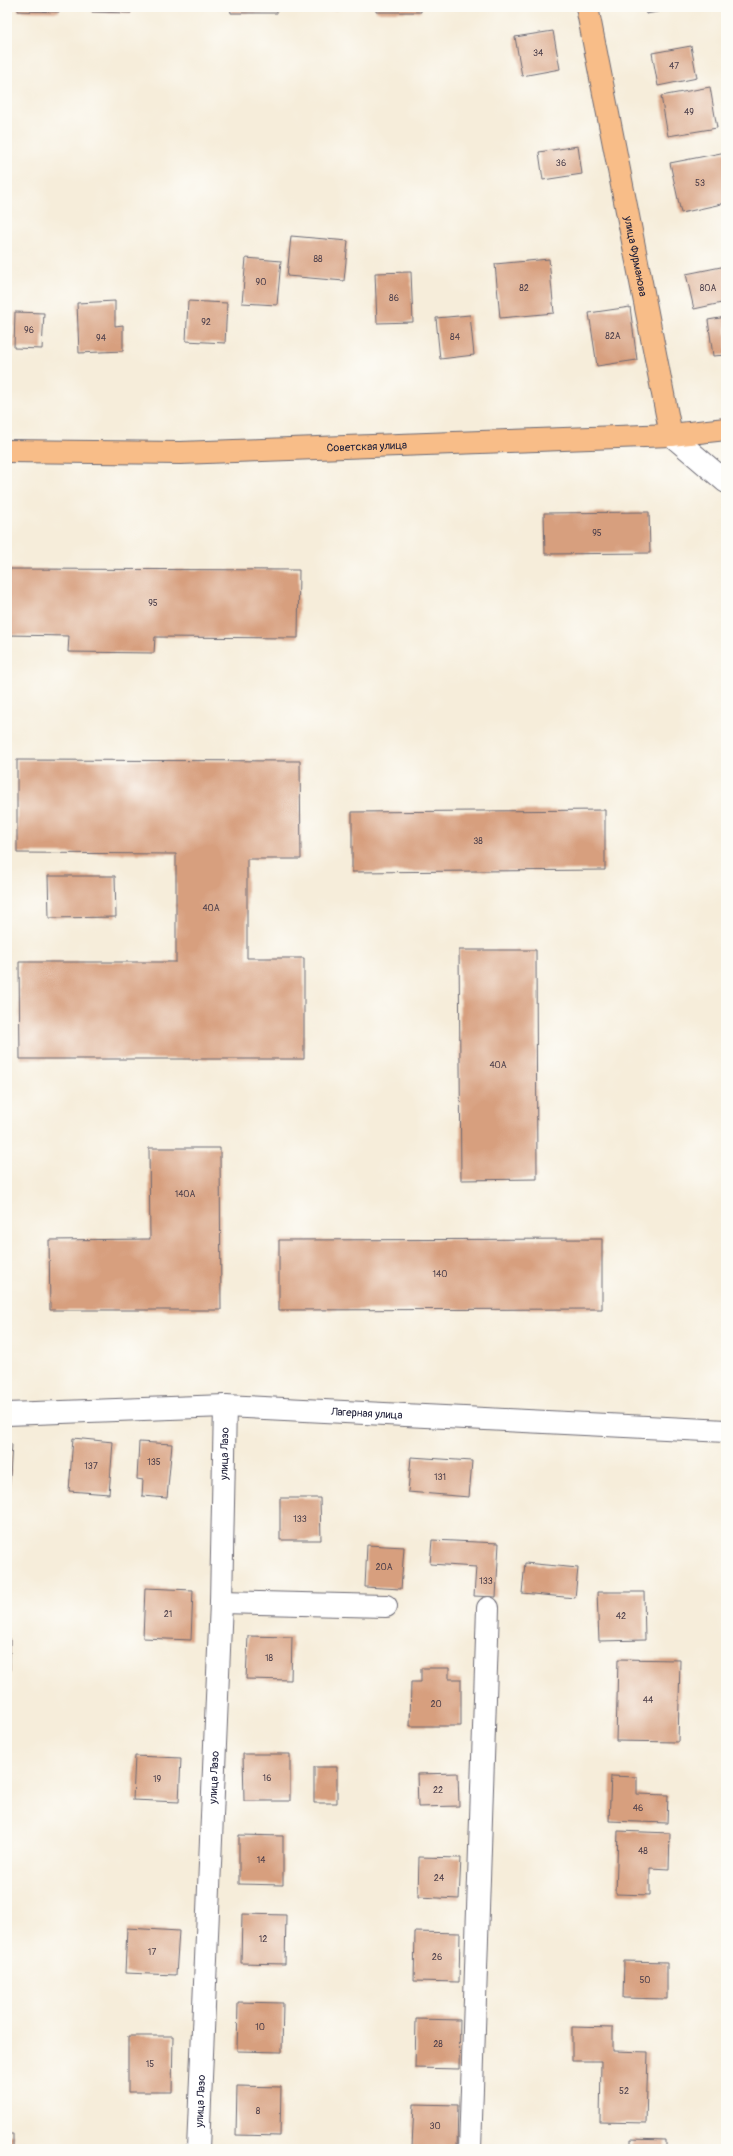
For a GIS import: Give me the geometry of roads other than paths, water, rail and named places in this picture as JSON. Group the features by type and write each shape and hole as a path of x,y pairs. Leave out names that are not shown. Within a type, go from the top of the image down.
{"main road":[{"name":"улица Фурманова","path":"586,7 671,435"},
{"name":"Советская улица","path":"7,451 180,454 671,435 726,429"}],"street":[{"path":"671,435 726,482"},
{"name":"Лагерная улица","path":"7,1414 225,1406 726,1431"},
{"name":"улица Лазо","path":"198,2149 221,1602 225,1406"},
{"path":"221,1602 386,1606"},
{"path":"470,2149 488,1608"}]}
